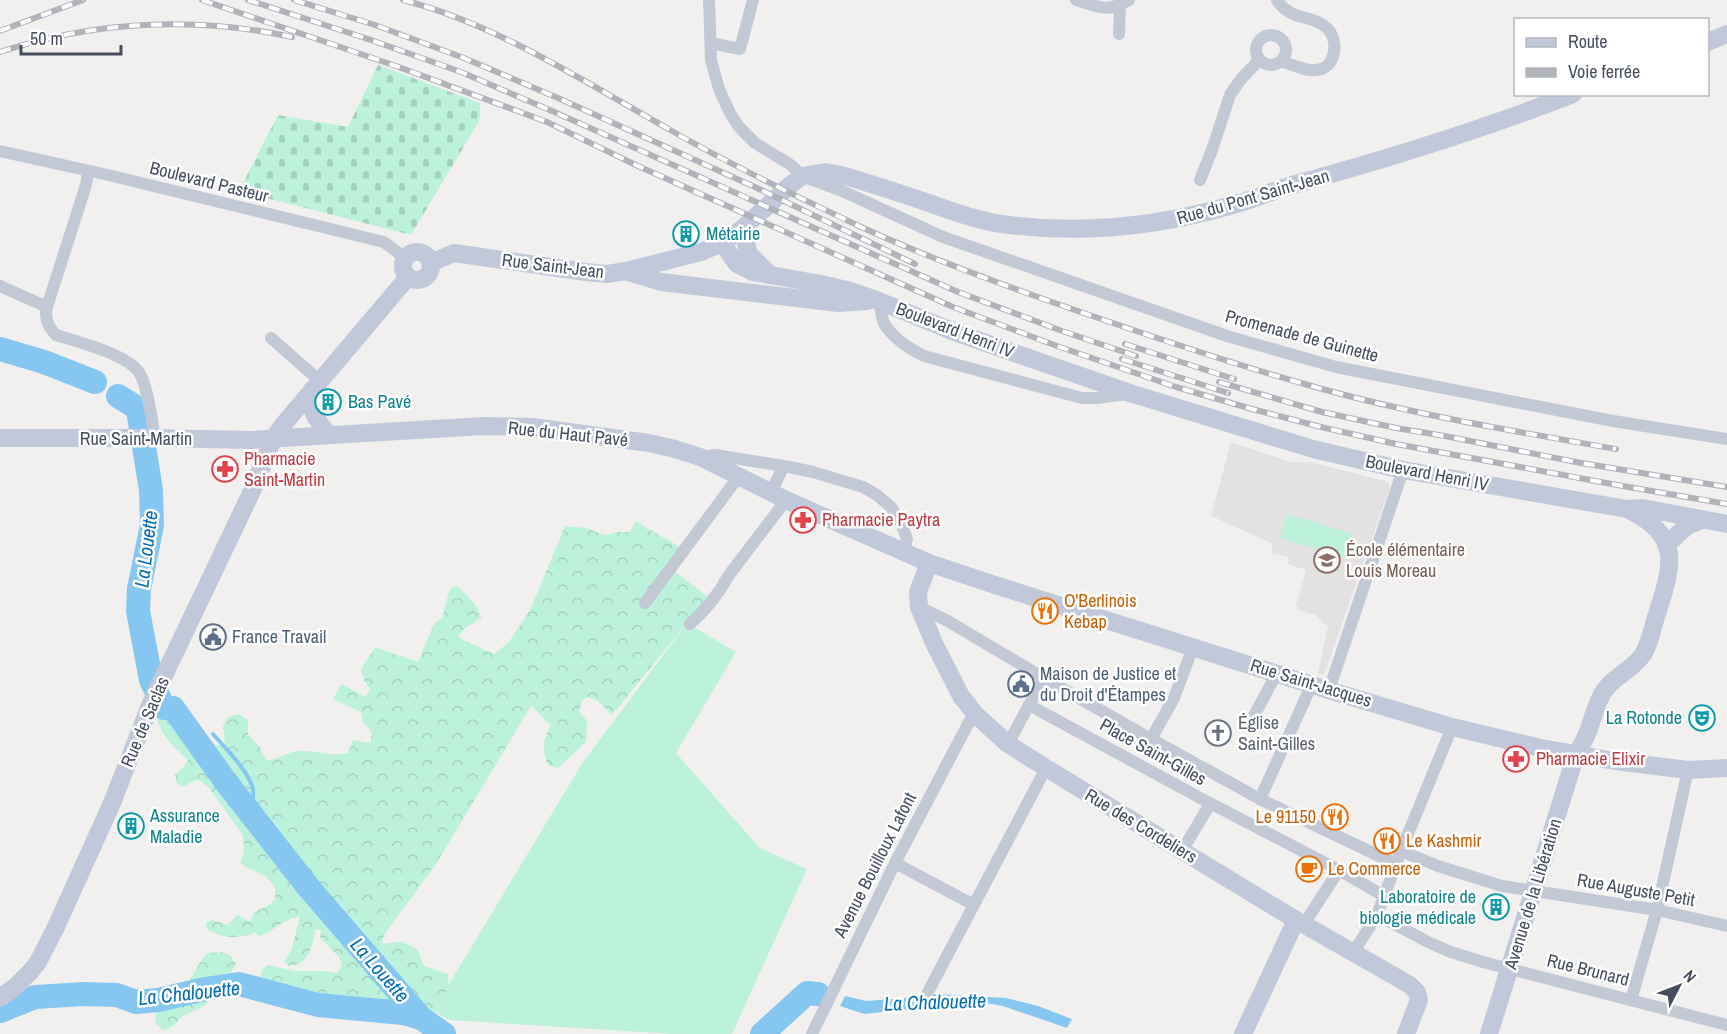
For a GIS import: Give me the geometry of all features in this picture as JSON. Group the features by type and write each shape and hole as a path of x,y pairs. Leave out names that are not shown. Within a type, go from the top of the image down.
{"street":[{"name":"Promenade de Guinette","path":"709,0 711,60 719,89 734,120 755,143 791,165 795,182 840,190 943,237 1119,300 1230,337 1335,366 1613,421 1727,439"},
{"path":"711,44 740,49 753,0"},
{"path":"1076,0 1107,9 1124,3 1119,34"},
{"path":"1277,0 1290,14 1328,28 1333,38 1335,51 1323,69 1315,71 1281,61"},
{"path":"1709,41 1727,34"},
{"path":"1271,35 1281,39 1286,46 1286,52 1281,61 1272,65 1259,60 1257,45 1262,38 1271,35"},
{"path":"1200,180 1230,95 1259,60"},
{"name":"Rue du Pont Saint-Jean","path":"795,182 815,173 832,173 977,219 1003,224 1041,228 1146,224 1238,204 1288,186 1401,155 1567,96"},
{"name":"Boulevard Pasteur","path":"0,151 384,242 405,258"},
{"path":"88,171 86,185 47,307 46,319 56,335 120,357 129,361 136,368 144,382 154,438"},
{"name":"Rue Saint-Jean","path":"430,263 454,254 585,272 607,274 626,271 681,258 722,243 742,229 795,182"},
{"path":"883,211 891,190"},
{"path":"742,229 749,254 769,274"},
{"name":"Boulevard Henri IV","path":"722,243 737,264 753,272 851,291 957,333 1133,394 1313,449 1403,471 1627,509 1643,508 1727,524"},
{"path":"420,252 430,263 430,269 424,278 414,280 408,277 403,269 405,258 409,254 420,252"},
{"name":"Boulevard Henri IV","path":"626,271 661,282 838,303 879,301"},
{"path":"273,439 408,277"},
{"path":"0,286 47,307"},
{"name":"Boulevard Henri IV","path":"879,301 884,323 892,334 924,356 1082,398 1133,394"},
{"path":"272,338 316,386"},
{"path":"316,386 311,401 314,416 329,435"},
{"name":"Rue du Haut Pavé","path":"273,439 483,426 533,427 649,443 700,457 779,496 904,552"},
{"name":"Rue Saint-Martin","path":"0,438 273,439"},
{"name":"Rue de Saclas","path":"1,995 15,987 38,962 55,929 112,803 152,701 252,491 273,439"},
{"path":"700,457 715,454 784,465 848,482 877,495 891,507 902,525 907,539 904,552"},
{"path":"690,624 722,587 779,496 784,465"},
{"path":"1260,799 1320,687 1403,471"},
{"path":"645,603 739,476"},
{"path":"1627,509 1653,525 1666,545 1687,526 1702,520"},
{"name":"Avenue de la Libération","path":"1489,1034 1576,754 1587,734 1599,699 1606,688 1634,666 1643,654 1668,579 1670,557 1666,545"},
{"name":"Rue Saint-Jacques","path":"904,552 992,584 1452,727 1541,748 1615,761 1688,770 1727,768"},
{"path":"919,607 918,592 929,563"},
{"name":"Place Saint-Gilles","path":"919,607 946,620 1151,739 1260,799 1396,864"},
{"name":"Rue des Cordeliers","path":"919,607 953,681 976,716 1008,744 1046,768 1300,922 1410,985 1417,992 1419,1000 1406,1034"},
{"path":"1151,739 1174,698 1193,646"},
{"path":"1250,723 1277,673"},
{"path":"1008,744 1044,678"},
{"name":"Place Saint-Gilles","path":"1029,705 1384,896"},
{"name":"Avenue Bouilloux Lafont","path":"812,1034 895,863 969,722 976,716"},
{"path":"1353,953 1377,915 1452,727"},
{"path":"928,992 1046,768"},
{"path":"1631,1000 1657,910 1688,770"},
{"path":"1182,851 1210,804"},
{"name":"Rue Auguste Petit","path":"1401,851 1438,866 1502,886 1657,910 1727,926"},
{"path":"895,863 974,905"},
{"path":"1243,1034 1300,922 1339,870"},
{"name":"Rue Brunard","path":"1377,915 1451,952 1727,1025"}],"shaded area":[{"name":"École élémentaire Louis Moreau","path":"1231,442 1291,462 1311,462 1388,482 1390,487 1324,675 1318,673 1328,627 1315,615 1298,610 1299,607 1296,606 1306,570 1288,564 1289,557 1271,553 1273,544 1211,516"}],"green space":[{"path":"378,65 480,103 478,123 411,235 239,191 278,115 348,127"},
{"path":"1287,514 1353,534 1346,558 1280,538"},
{"path":"635,521 680,547 668,566 708,597 612,715 598,701 588,697 582,700 579,711 587,721 586,742 558,768 548,765 544,754 545,740 551,725 531,706 436,864 384,935 382,944 401,941 418,950 424,966 448,974 446,994 441,1002 433,1011 399,1003 383,1002 355,1013 322,1017 313,1011 318,992 290,989 266,999 258,993 262,969 269,965 294,971 337,973 342,966 339,957 320,938 321,930 316,929 311,948 305,959 296,965 289,966 284,961 291,951 300,917 290,919 259,936 254,932 242,937 230,937 206,928 206,922 212,920 227,925 238,915 250,922 254,912 275,900 275,887 265,876 240,863 244,852 243,835 209,788 198,779 182,787 177,784 175,775 188,760 159,726 157,711 164,705 194,736 209,743 222,745 225,745 223,726 228,717 239,714 248,720 248,734 259,746 266,760 299,751 348,753 353,740 370,743 372,735 370,729 363,723 361,712 333,699 341,684 366,697 370,689 361,669 375,647 418,662 434,624 442,618 450,588 458,586 475,604 482,617 458,636 494,654 509,642 531,608 565,526 586,528 605,535 630,532"},
{"path":"687,623 736,652 676,753 760,848 807,869 732,1034 674,1034 449,1020 433,1011 445,997 449,984 583,762"},
{"path":"221,952 230,955 236,964 222,986 204,1006 185,1015 172,1027 163,1030 155,1023 156,1011 181,995 207,953"}],"water":[{"path":"937,994 1006,998 1038,1006 1072,1019 1067,1028 1003,1006 986,1003 864,1014 840,1006 845,996 866,1001"}],"waterway":[{"name":"La Louette","path":"0,349 44,362 95,382"},
{"name":"La Louette","path":"118,396 138,410 151,490 152,525 139,589 138,611 151,680 164,708 173,708 226,782 309,888 421,1018"},
{"path":"213,734 236,760 250,782 253,789 251,813"},
{"name":"La Chalouette","path":"0,1011 35,997 84,994 117,995 136,1002 158,1000 239,984 318,1005 403,1013 421,1018 444,1034"},
{"name":"La Chalouette","path":"762,1034 807,993 818,994"},
{"name":"La Chalouette","path":"435,1034 437,1030"},
{"name":"La Chalouette","path":"435,1034 437,1030"}],"railway":[{"path":"0,31 83,0"},
{"path":"202,0 396,66 547,122 638,166 953,307 1176,387 1321,427 1396,444 1727,504"},
{"path":"248,0 461,72 958,292 1136,356"},
{"path":"294,0 375,25 464,58 757,188 915,264"},
{"path":"403,0 473,24 507,40 575,75 695,144 835,215 885,238 991,280 1278,377 1384,405 1616,449"},
{"path":"0,52 72,34 145,25 219,26 292,37"},
{"path":"1125,344 1234,379"},
{"path":"1122,359 1228,393"},
{"path":"1219,382 1322,412 1396,428 1581,463 1727,487"}],"place":[{"name":"Métairie","path":"686,234"},
{"name":"Bas Pavé","path":"328,402"},
{"name":"Pharmacie Saint-Martin","path":"225,469"},
{"name":"Pharmacie Paytra","path":"803,520"},
{"name":"École élémentaire Louis Moreau","path":"1327,560"},
{"name":"O'Berlinois Kebap","path":"1045,611"},
{"name":"France Travail","path":"213,637"},
{"name":"Maison de Justice et du Droit d'Étampes","path":"1021,684"},
{"name":"La Rotonde","path":"1702,718"},
{"name":"Église Saint-Gilles","path":"1218,733"},
{"name":"Pharmacie Elixir","path":"1516,759"},
{"name":"Le 91150","path":"1335,817"},
{"name":"Assurance Maladie","path":"131,826"},
{"name":"Le Kashmir","path":"1387,841"},
{"name":"Le Commerce","path":"1309,869"},
{"name":"Laboratoire de biologie médicale","path":"1496,907"}]}
